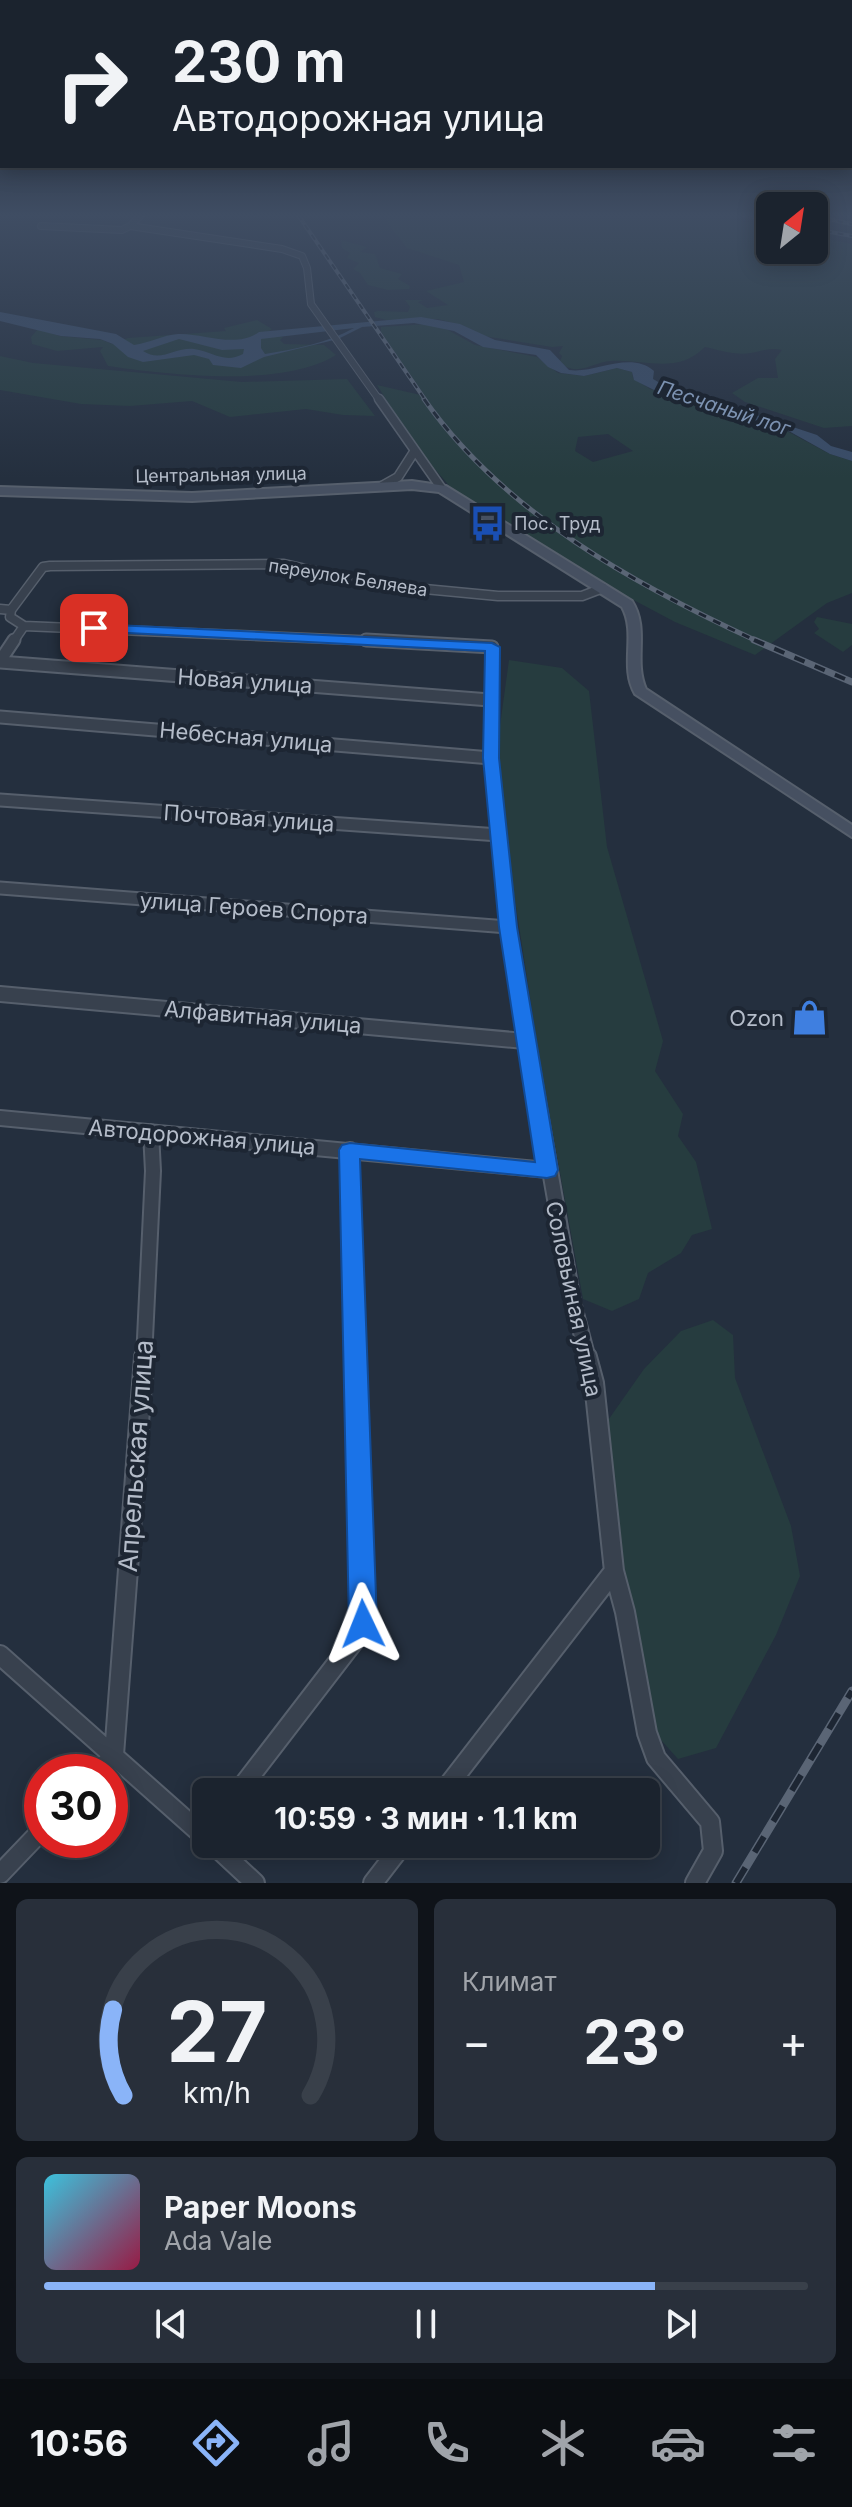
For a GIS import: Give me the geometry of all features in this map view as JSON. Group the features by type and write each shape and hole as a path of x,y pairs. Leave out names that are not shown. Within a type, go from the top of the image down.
{"street":[{"path":"311,303 442,489 627,604 634,615 633,672 636,684 645,695 852,832"},
{"path":"382,486 398,477 414,452"},
{"name":"Центральная улица","path":"0,491 192,497 382,486 420,485 442,489"},
{"name":"переулок Беляева","path":"6,610 43,567 284,564 372,584 498,596 582,596 603,588"},
{"path":"0,662 24,626 10,617 6,610"},
{"name":"Соловьиная улица","path":"24,626 492,647 491,758 508,927 525,1041 573,1302 594,1383 614,1571 625,1612 647,1733 656,1758 710,1822 713,1851 695,1883"},
{"name":"Новая улица","path":"0,662 490,700"},
{"name":"Небесная улица","path":"0,717 491,758"},
{"name":"Почтовая улица","path":"0,800 499,835"},
{"name":"улица Героев Спорта","path":"0,888 508,927"},
{"name":"Алфавитная улица","path":"0,994 525,1041"},
{"name":"Автодорожная улица","path":"0,1118 547,1170"},
{"name":"Апрельская улица","path":"114,1754 143,1383 153,1171 151,1132"},
{"path":"249,1778 354,1641 363,1624 350,1150"},
{"path":"454,1778 614,1571"},
{"path":"0,1655 113,1754"},
{"path":"128,1767 192,1824"},
{"path":"0,1874 24,1849"},
{"path":"229,1858 255,1883"},
{"path":"373,1883 392,1858"}],"green space":[{"path":"407,303 419,303 427,308 448,305 445,303 852,303 852,426 824,428 745,402 732,393 758,378 778,378 775,359 782,350 739,354 705,347 694,356 672,363 611,361 575,369 560,361 562,356 559,353 563,346 484,336 464,326 438,319 386,320 375,317 374,312 408,312 410,307"},
{"path":"257,320 272,329 269,331 283,337 280,340 284,344 324,345 336,355 287,372 193,375 108,366 100,351 103,347 57,351 32,344 31,337 38,329 60,336 102,340 112,344 128,338 226,331 224,328"},
{"path":"428,324 448,330 475,345 537,357 558,373 584,376 617,368 632,372 633,378 650,389 740,419 783,429 830,454 852,461 852,593 827,603 755,655 675,622 626,596 453,490 418,450 377,385 425,396 381,332 381,327","holes":["608,434 633,451 593,462 575,451 578,437"]},
{"path":"0,356 33,363 242,382 347,379 375,416 306,409 230,417 192,401 130,406 81,404 0,390"},
{"path":"817,617 852,624 852,645 843,652 814,633 819,629 814,622"},
{"path":"509,660 562,668 589,691 607,847 663,1041 655,1071 683,1114 678,1136 696,1162 712,1229 692,1235 681,1253 648,1273 639,1299 612,1311 583,1299 541,1068 499,797 499,733"},
{"path":"713,1320 733,1335 735,1378 791,1526 800,1576 776,1635 716,1748 678,1759 653,1731 627,1597 604,1426 644,1369 681,1331"}],"water":[{"name":"Песчаный лог","path":"0,312 116,334 134,345 178,334 230,340 250,337 259,332 421,317 460,324 495,340 550,350 569,370 623,363 645,365 654,371 653,379 660,383 817,435 831,446 852,452 852,461 830,454 787,430 740,419 658,392 634,380 632,372 617,368 584,376 561,373 548,367 536,355 483,347 454,331 414,323 362,327 338,339 264,357 241,368 213,365 209,359 194,355 143,362 128,357 113,344 100,339 61,336 0,321","holes":["354,328 300,348 265,354 261,348 261,339","179,339 222,350 244,349 243,354 230,358 194,349 162,355 143,351"]}],"railway":[{"path":"358,303 426,401"},
{"path":"424,399 456,440 532,511 620,570 759,642"},
{"path":"754,640 852,682"},
{"path":"736,1883 852,1691"}],"place":[{"name":"Пос. Труд","path":"488,524"},
{"name":"Ozon","path":"810,1018"}],"route":[{"path":"94,628 492,647 491,758 508,927 547,1170 350,1150 363,1624"}]}
